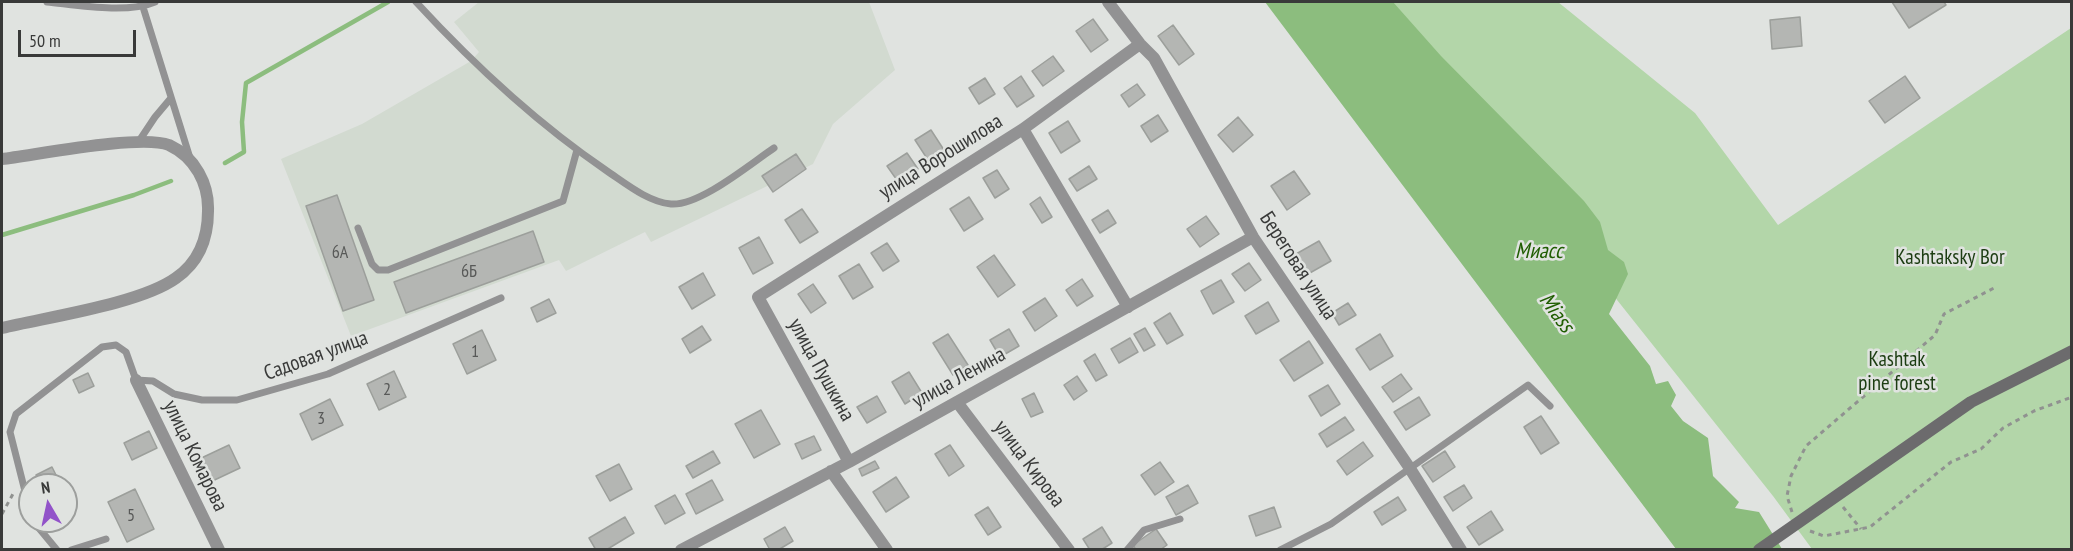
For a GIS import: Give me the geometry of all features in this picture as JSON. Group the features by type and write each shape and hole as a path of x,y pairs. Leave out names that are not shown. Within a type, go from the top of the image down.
{"main road":[{"path":"1759,549 1971,402 2072,351"}],"street":[{"name":"Береговая улица","path":"1108,2 1140,44 1154,58 1253,237 1409,467 1461,549"},
{"name":"улица Ворошилова","path":"758,297 1023,129 1140,44"},
{"path":"1023,129 1128,307"},
{"path":"2,159 139,141 168,145 191,160 204,181 209,210 207,236 197,258 176,278 150,291 117,301 2,328"},
{"name":"улица Ленина","path":"681,549 849,462 1253,237"},
{"name":"улица Пушкина","path":"758,297 849,462"},
{"name":"улица Комарова","path":"136,380 219,549"},
{"name":"улица Кирова","path":"957,402 1069,549"},
{"path":"831,471 887,549"}],"lane":[{"path":"47,2 83,6 155,2"},
{"path":"416,2 471,61 555,135 638,192 670,204 691,202 774,148"},
{"path":"144,4 191,160"},
{"path":"139,141 154,117 171,98"},
{"path":"358,228 372,264 378,270 388,270 563,201 577,150"},
{"name":"Садовая улица","path":"136,380 153,381 174,394 202,400 237,400 328,374 501,298"},
{"path":"19,473 10,432 16,414 102,346 116,345 126,352 136,380"},
{"path":"1280,549 1331,524 1528,385 1550,406"},
{"path":"1127,549 1144,530 1180,519"},
{"path":"43,533 57,549"},
{"path":"71,549 106,539"}],"path":[{"path":"1793,514 1786,496 1791,476 1806,446 1935,335 1944,314 1994,288"},
{"path":"1806,529 1824,537 1870,527 1951,462 1981,449 2002,428 2034,411 2072,397"},
{"path":"2,514 18,487"},
{"path":"1837,494 1861,529"}],"shaded area":[{"path":"479,2 869,2 895,70 833,124 813,164 651,242 645,232 566,271 559,260 351,336 281,159 362,124 471,61 479,52 454,22"}],"green space":[{"name":"Kashtak pine forest","path":"1380,2 1558,2 1695,113 1778,225 2071,28 2071,549 1812,549 1773,496"}],"water":[{"name":"Миасс","path":"1265,2 1393,2 1441,56 1584,201 1600,222 1608,250 1624,262 1628,274 1609,314 1650,366 1656,384 1668,381 1676,395 1671,406 1683,421 1708,438 1713,476 1739,502 1735,508 1759,512 1782,549 1676,549"}],"building":[{"path":"1892,2 1944,2 1946,5 1909,28"},
{"path":"1800,17 1802,46 1772,49 1770,20"},
{"path":"1093,19 1108,40 1091,52 1076,31"},
{"path":"1173,25 1194,54 1179,65 1158,36"},
{"path":"1053,56 1064,71 1043,86 1032,71"},
{"path":"1021,76 1034,96 1017,107 1004,88"},
{"path":"1905,76 1920,98 1885,123 1869,101"},
{"path":"985,78 995,94 979,104 969,88"},
{"path":"1137,84 1145,95 1129,107 1121,95"},
{"path":"1158,115 1168,131 1151,142 1141,126"},
{"path":"1238,117 1253,135 1233,152 1218,135"},
{"path":"1068,121 1080,141 1061,153 1049,133"},
{"path":"931,130 944,150 928,160 915,140"},
{"path":"907,153 918,169 899,183 887,166"},
{"path":"796,154 806,169 773,192 762,176"},
{"path":"1089,166 1097,179 1077,191 1069,179"},
{"path":"997,170 1009,189 995,198 983,178"},
{"path":"1294,171 1310,194 1287,210 1271,186"},
{"path":"337,195 374,300 343,311 306,206"},
{"path":"969,197 983,219 964,231 950,209"},
{"path":"1040,197 1052,217 1042,223 1030,204"},
{"path":"802,209 818,232 800,243 785,220"},
{"path":"1108,210 1116,223 1100,233 1092,220"},
{"path":"1206,216 1219,234 1200,247 1187,229"},
{"path":"533,231 544,262 406,313 394,282"},
{"path":"759,237 773,263 753,274 739,248"},
{"path":"1319,241 1331,261 1308,274 1296,254"},
{"path":"887,243 899,261 883,271 871,253"},
{"path":"994,255 1015,285 998,297 977,267"},
{"path":"1249,263 1261,280 1245,291 1232,274"},
{"path":"859,264 873,287 853,299 839,276"},
{"path":"703,273 715,295 692,309 679,287"},
{"path":"1082,279 1093,296 1077,306 1066,290"},
{"path":"1221,280 1234,302 1213,314 1201,291"},
{"path":"813,284 826,303 811,313 798,294"},
{"path":"1045,298 1057,316 1035,331 1023,312"},
{"path":"549,299 556,313 537,322 531,308"},
{"path":"1268,302 1279,321 1256,334 1245,316"},
{"path":"1348,303 1356,315 1339,325 1332,313"},
{"path":"1170,313 1183,335 1167,344 1154,323"},
{"path":"702,326 711,340 690,353 682,339"},
{"path":"1145,328 1155,345 1144,351 1134,334"},
{"path":"1009,329 1019,346 1000,357 990,340"},
{"path":"482,330 496,360 467,374 453,344"},
{"path":"948,334 968,365 953,375 933,343"},
{"path":"1380,334 1393,356 1370,370 1356,349"},
{"path":"1130,338 1138,352 1119,363 1111,349"},
{"path":"1309,341 1323,363 1294,381 1280,360"},
{"path":"1095,354 1107,375 1096,381 1084,361"},
{"path":"394,371 406,397 379,410 367,384"},
{"path":"909,372 922,393 905,404 892,382"},
{"path":"88,373 94,386 79,393 73,380"},
{"path":"1401,374 1412,389 1393,402 1382,387"},
{"path":"1077,376 1087,391 1074,400 1064,385"},
{"path":"1328,385 1340,404 1321,416 1309,396"},
{"path":"1034,393 1043,412 1031,417 1022,399"},
{"path":"877,396 886,412 867,423 857,407"},
{"path":"1419,397 1430,415 1406,430 1394,412"},
{"path":"330,399 343,425 312,440 300,414"},
{"path":"761,410 780,444 754,458 735,424"},
{"path":"1541,416 1559,443 1541,454 1524,427"},
{"path":"1345,417 1354,430 1327,447 1319,434"},
{"path":"149,431 157,448 132,460 124,443"},
{"path":"814,436 821,450 802,459 795,444"},
{"path":"1363,442 1373,456 1347,475 1337,461"},
{"path":"229,445 240,468 206,484 195,461"},
{"path":"950,445 964,466 949,476 935,454"},
{"path":"713,451 720,463 693,478 686,466"},
{"path":"1445,451 1455,467 1433,482 1422,466"},
{"path":"875,461 879,468 862,476 859,469"},
{"path":"1160,462 1174,482 1155,495 1141,475"},
{"path":"619,464 632,489 610,501 596,476"},
{"path":"52,467 55,473 40,473"},
{"path":"896,477 909,497 886,512 873,492"},
{"path":"712,480 723,500 696,514 686,494"},
{"path":"1188,485 1198,503 1176,515 1166,497"},
{"path":"1464,485 1472,498 1453,511 1444,497"},
{"path":"135,489 154,529 127,542 108,502"},
{"path":"675,495 685,513 665,524 655,506"},
{"path":"1398,497 1406,510 1382,525 1374,512"},
{"path":"988,507 1001,527 988,535 975,515"},
{"path":"1274,507 1281,527 1256,536 1249,516"},
{"path":"1491,511 1503,530 1479,545 1467,527"},
{"path":"625,517 634,533 606,550 596,550 589,538"},
{"path":"785,527 793,541 778,550 770,550 764,539"},
{"path":"1102,527 1112,543 1101,550 1090,550 1083,539"},
{"path":"1156,529 1167,545 1160,550 1136,550 1133,545"}],"waterway":[{"path":"225,163 244,152 242,122 246,83 388,2"},
{"path":"2,235 134,195 171,181"}],"park label":[{"name":"Kashtaksky Bor","path":"1950,258"}],"water label":[{"name":"Miass","path":"1556,313"}]}
